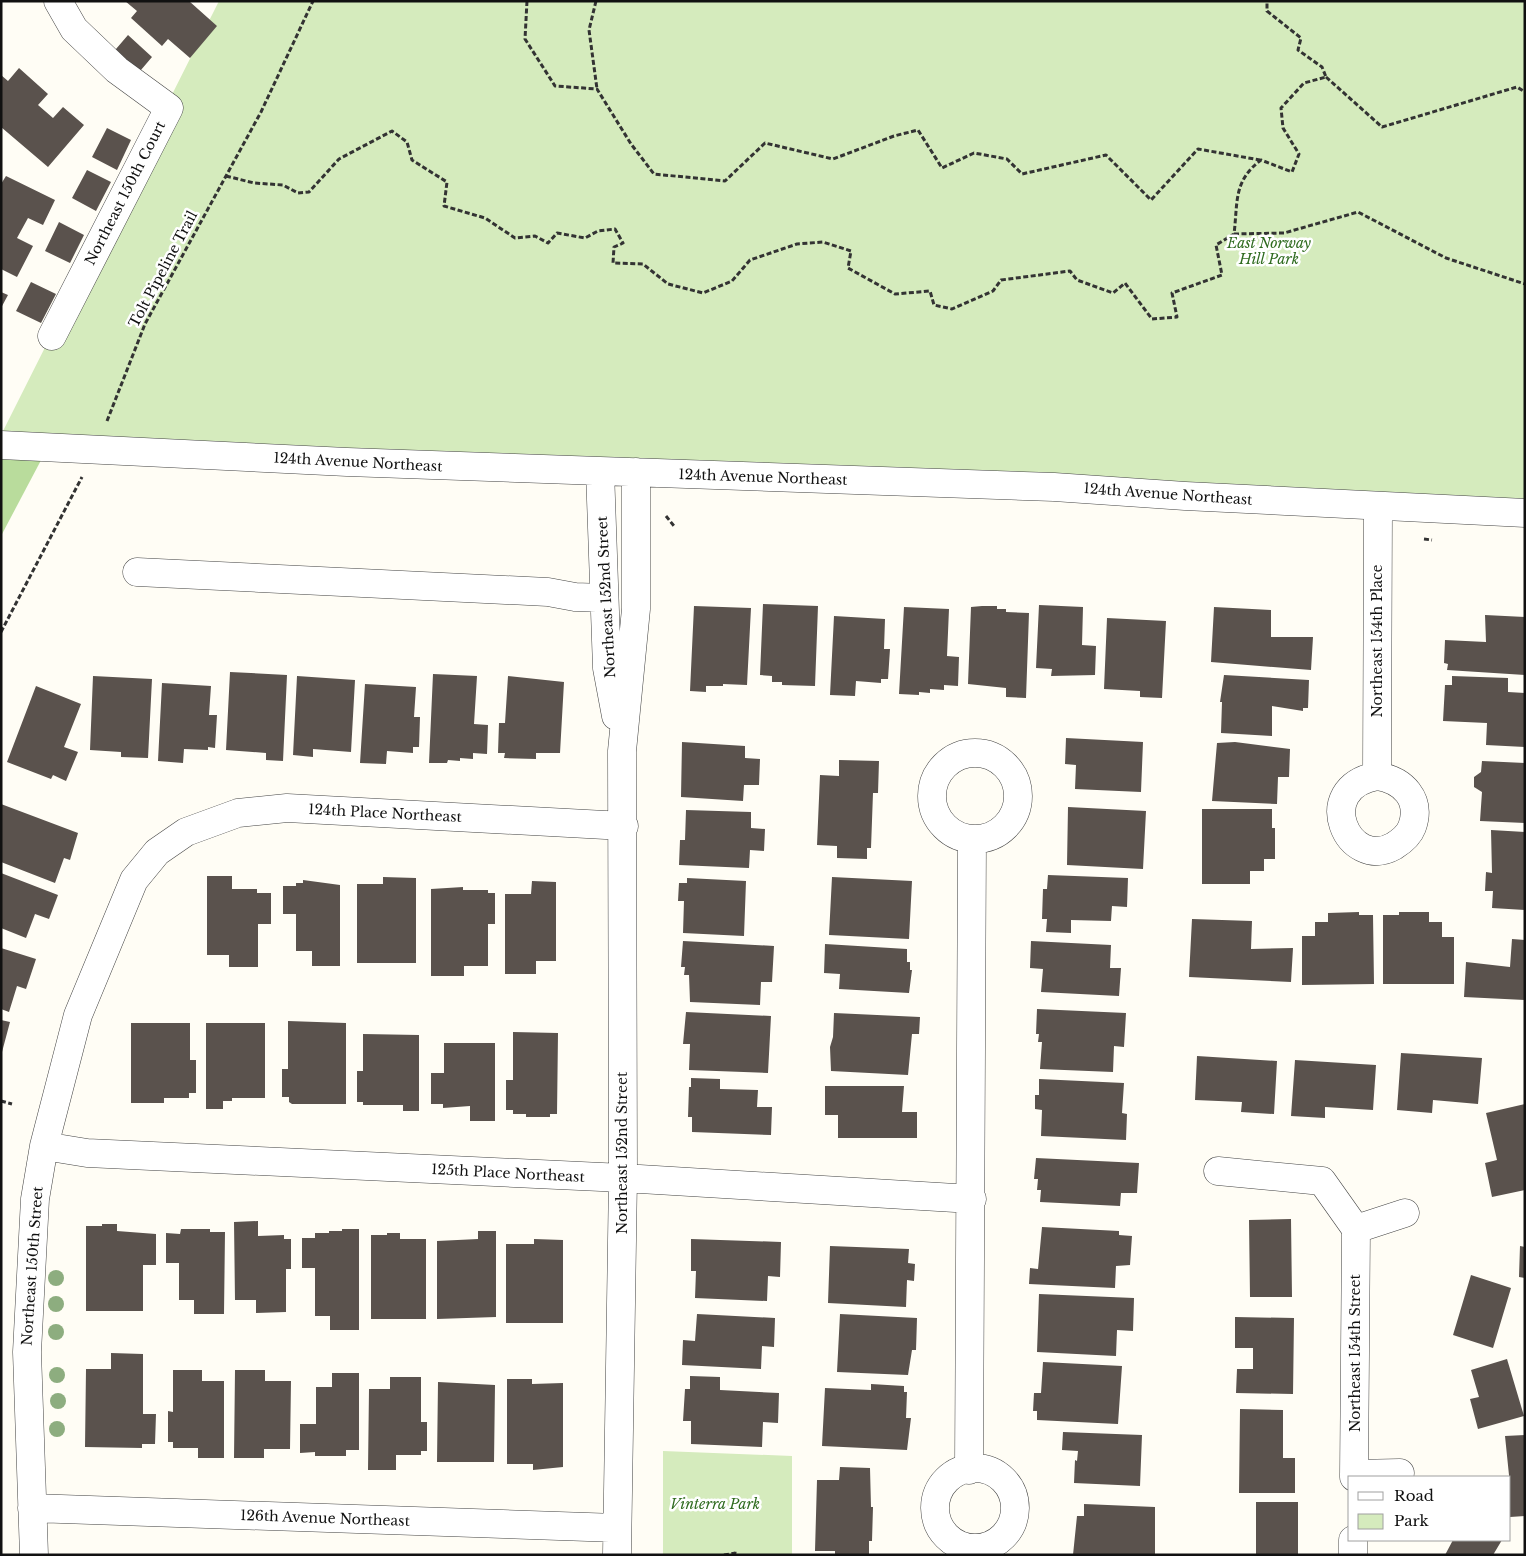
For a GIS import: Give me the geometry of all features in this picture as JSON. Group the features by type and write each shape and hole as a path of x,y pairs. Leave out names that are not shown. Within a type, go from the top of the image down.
{"street":[{"name":"Northeast 150th Court","path":"52,336 169,108 117,70 74,29 58,1"},
{"name":"124th Avenue Northeast","path":"1,445 600,471 1054,487 1525,513"},
{"name":"Northeast 152nd Street","path":"600,471 607,668 622,751"},
{"name":"Northeast 152nd Street","path":"617,1541 623,1178 624,826 622,751 636,609 636,472"},
{"name":"Northeast 154th Place","path":"1377,776 1378,506"},
{"path":"137,572 548,592 575,597 604,598"},
{"name":"124th Place Northeast","path":"157,852 186,832 238,813 288,808 624,826"},
{"path":"969,1470 972,1199 972,839"},
{"name":"Northeast 150th Street","path":"34,1555 27,1352 35,1199 44,1146 78,1015 134,880 157,852"},
{"name":"125th Place Northeast","path":"44,1146 87,1153 623,1178 972,1199"},
{"path":"1218,1171 1322,1181 1356,1229 1405,1213"},
{"name":"Northeast 154th Street","path":"1354,1475 1356,1229"},
{"path":"969,1470 988,1470 1000,1476 1014,1498 1015,1511 1012,1524 1005,1535 983,1550 956,1544 946,1536 939,1524 936,1512 937,1499 942,1486 951,1477 969,1470"},
{"path":"1354,1475 1400,1473"},
{"name":"126th Avenue Northeast","path":"32,1508 617,1541"},
{"path":"1353,1541 1353,1555"}],"path":[{"name":"Tolt Pipeline Trail","path":"1,632 96,450 144,324 261,112 313,1"},
{"path":"527,1 525,39 556,86 597,90"},
{"path":"596,1 589,30 597,90 631,144 654,174 697,179 725,181 765,144 833,160 894,136 918,130 942,168 974,153 1008,160 1022,174 1106,156 1151,200 1198,149 1261,160 1292,172 1299,154 1283,128 1281,108 1304,83 1326,77"},
{"path":"1267,1 1267,11 1301,38 1298,50 1322,67 1326,77 1382,127 1517,87 1525,92"},
{"path":"226,176 254,183 282,184 298,193 309,192 339,159 392,131 407,142 412,160 447,182 444,206 485,218 515,238 535,236 548,243 558,233 585,238 598,231 615,228 623,242 614,247 613,263 643,264 668,284 703,293 732,281 750,260 797,244 823,242 851,251 848,268 895,294 930,291 934,305 952,309 993,291 1001,280 1070,271 1077,280 1113,293 1125,283 1152,319 1177,317 1172,293 1222,275 1216,245 1234,234 1284,233 1358,212 1446,258 1525,284"},
{"path":"1234,234 1239,188 1247,171 1261,160"},
{"path":"666,515 674,526"},
{"path":"1,1102 12,1104"},
{"path":"724,1555 735,1553 735,1550"}],"green space":[{"name":"East Norway Hill Park","path":"219,1 1525,1 1525,513 1,435"},
{"path":"1,445 48,447 1,536"},
{"name":"Vinterra Park","path":"663,1451 792,1456 792,1555 663,1555"}],"building":[{"path":"125,1 189,1 217,26 190,58 168,39 162,46 131,18 137,11"},
{"path":"128,35 152,57 135,77 110,56"},
{"path":"19,68 48,94 38,105 53,118 63,107 84,125 48,167 1,127 1,75 8,81"},
{"path":"107,128 131,140 117,170 92,157"},
{"path":"87,170 111,182 96,211 72,198"},
{"path":"6,176 55,200 43,225 28,218 17,238 33,246 17,277 1,269 1,184"},
{"path":"59,222 84,235 70,263 45,251"},
{"path":"31,282 56,294 41,323 16,311"},
{"path":"1,292 8,295 1,308"},
{"path":"763,604 818,606 815,686 782,685 782,682 772,682 772,676 760,675"},
{"path":"1039,605 1083,607 1082,645 1096,646 1095,675 1051,676 1052,669 1036,668"},
{"path":"694,606 751,608 747,685 723,684 723,686 706,686 706,692 690,691"},
{"path":"997,606 997,609 1006,609 1006,612 1029,613 1026,698 1006,697 1006,688 968,684 971,607"},
{"path":"904,607 949,609 947,656 959,657 958,686 944,685 944,690 930,689 930,693 919,692 919,695 899,694"},
{"path":"1214,607 1271,610 1271,637 1313,637 1311,670 1211,662"},
{"path":"1485,615 1525,617 1525,675 1447,670 1448,664 1444,663 1445,640 1486,642"},
{"path":"834,616 885,619 884,649 890,649 888,679 881,679 881,683 856,681 855,696 830,695"},
{"path":"1107,618 1166,621 1162,698 1140,697 1140,691 1104,689"},
{"path":"230,672 287,675 283,761 266,760 266,753 226,750"},
{"path":"433,674 477,676 474,724 488,725 487,754 473,753 473,759 460,758 460,761 448,760 447,763 429,763"},
{"path":"1224,675 1309,680 1308,708 1303,708 1303,711 1272,706 1272,736 1221,733 1222,702 1220,702"},
{"path":"93,676 152,679 148,758 121,757 121,752 90,750"},
{"path":"297,676 355,680 351,752 313,749 313,757 293,755"},
{"path":"508,676 564,682 560,753 536,753 536,759 504,758 505,753 498,753 499,723 505,723"},
{"path":"1452,676 1508,678 1508,692 1525,693 1525,747 1486,745 1487,723 1443,721 1445,685 1452,685"},
{"path":"162,683 211,686 209,715 217,715 215,748 208,747 208,750 184,749 183,763 158,761"},
{"path":"365,684 416,687 414,717 420,717 419,747 413,747 413,753 387,751 386,764 360,763"},
{"path":"36,686 81,704 64,747 78,752 66,781 53,775 51,779 7,762"},
{"path":"1066,738 1143,742 1141,792 1075,789 1076,765 1065,764"},
{"path":"682,742 745,746 745,758 760,759 759,785 744,785 743,801 681,797"},
{"path":"1235,742 1290,749 1289,777 1278,777 1277,804 1212,801 1217,743"},
{"path":"839,760 879,761 878,793 873,793 871,848 867,848 867,859 837,858 837,846 817,845 820,775 839,776"},
{"path":"1482,761 1525,763 1525,823 1480,821 1482,792 1474,787 1474,777 1481,772"},
{"path":"1,804 78,833 70,860 64,858 55,883 1,862"},
{"path":"1068,807 1146,811 1143,869 1067,865"},
{"path":"1202,809 1272,809 1272,828 1275,828 1275,859 1264,859 1264,871 1250,871 1250,884 1202,884"},
{"path":"686,810 751,812 751,828 765,829 764,851 750,850 749,868 679,865 680,840 685,840"},
{"path":"1491,830 1525,832 1525,910 1492,908 1493,891 1485,891 1486,872 1492,873"},
{"path":"1,873 58,895 49,919 35,914 26,938 1,928"},
{"path":"1048,875 1128,878 1127,907 1112,906 1111,921 1071,920 1071,933 1046,932 1047,919 1042,919 1043,889 1047,889"},
{"path":"207,876 232,876 232,889 257,889 257,893 271,893 271,924 258,924 258,967 229,967 229,955 207,955"},
{"path":"383,877 416,878 416,963 357,963 357,884 383,884"},
{"path":"832,877 912,881 909,939 829,935"},
{"path":"687,878 746,881 744,936 683,933 684,901 678,901 679,883 687,883"},
{"path":"303,880 340,885 340,966 312,966 312,951 296,951 296,914 283,914 283,886 296,886 296,883 303,883"},
{"path":"532,881 556,882 556,961 536,961 536,974 505,974 505,894 531,894"},
{"path":"463,887 463,890 488,890 488,893 495,893 495,924 488,924 488,966 464,966 464,976 431,976 431,889"},
{"path":"1359,912 1359,915 1373,915 1374,984 1302,985 1302,936 1315,936 1315,922 1328,922 1328,913"},
{"path":"1399,912 1429,912 1429,922 1442,922 1442,937 1454,937 1454,984 1383,984 1383,915 1399,915"},
{"path":"1192,919 1252,921 1251,949 1293,948 1291,982 1189,977"},
{"path":"1512,939 1525,940 1525,1000 1464,997 1466,962 1510,967"},
{"path":"683,941 774,946 772,982 761,982 760,1005 690,1002 689,975 684,975 685,967 681,967"},
{"path":"1031,941 1111,945 1110,968 1121,968 1119,996 1041,992 1043,969 1030,968"},
{"path":"825,944 907,949 907,962 910,962 910,970 912,970 909,993 839,989 840,974 824,973"},
{"path":"1,948 36,959 26,989 17,986 9,1012 1,1009"},
{"path":"1037,1009 1126,1013 1124,1047 1114,1046 1113,1072 1040,1069 1042,1042 1038,1042 1039,1034 1036,1034"},
{"path":"686,1012 771,1016 768,1073 689,1070 690,1044 683,1044"},
{"path":"834,1013 920,1017 919,1034 912,1034 908,1075 831,1071 830,1047 833,1037"},
{"path":"1,1020 10,1022 2,1052 1,1052"},
{"path":"288,1021 346,1023 346,1104 292,1104 289,1102 289,1097 282,1097 282,1069 288,1069"},
{"path":"131,1023 190,1023 190,1060 196,1060 196,1093 189,1093 189,1098 164,1098 164,1103 131,1103"},
{"path":"206,1023 265,1023 265,1098 232,1098 232,1101 223,1101 223,1109 206,1109"},
{"path":"513,1032 558,1033 557,1114 550,1114 550,1117 526,1117 526,1114 513,1114 513,1110 506,1110 506,1080 513,1080"},
{"path":"363,1034 419,1035 419,1111 403,1111 403,1105 363,1105 363,1102 357,1102 357,1071 363,1071"},
{"path":"444,1043 495,1043 495,1121 470,1121 470,1106 443,1108 443,1104 431,1104 431,1073 444,1073"},
{"path":"1401,1053 1482,1058 1478,1104 1433,1100 1432,1113 1397,1110"},
{"path":"1197,1056 1277,1061 1274,1114 1241,1112 1242,1102 1195,1100"},
{"path":"1295,1060 1376,1065 1373,1110 1325,1107 1325,1118 1291,1116"},
{"path":"691,1078 720,1079 720,1089 758,1090 757,1107 772,1107 771,1135 692,1132 692,1117 688,1117"},
{"path":"1039,1079 1124,1083 1122,1113 1127,1114 1126,1140 1041,1136 1042,1110 1035,1109 1035,1095 1039,1095"},
{"path":"825,1086 904,1086 902,1112 917,1112 917,1138 838,1138 838,1115 825,1115"},
{"path":"1525,1104 1525,1190 1492,1197 1485,1163 1497,1160 1486,1113"},
{"path":"1036,1158 1139,1163 1137,1193 1121,1193 1120,1206 1040,1202 1041,1190 1037,1190 1038,1179 1034,1179"},
{"path":"1291,1219 1292,1297 1250,1297 1249,1220"},
{"path":"258,1221 258,1236 284,1235 284,1239 291,1239 291,1269 286,1269 286,1312 256,1313 256,1300 235,1300 234,1222"},
{"path":"102,1224 117,1224 117,1231 156,1234 156,1265 143,1265 143,1311 86,1311 86,1226 102,1226"},
{"path":"1042,1227 1119,1231 1119,1235 1132,1236 1130,1265 1116,1266 1115,1288 1029,1284 1030,1268 1038,1269"},
{"path":"181,1229 210,1229 210,1232 225,1232 224,1314 194,1314 194,1300 179,1300 179,1263 166,1263 166,1233 180,1234"},
{"path":"342,1229 359,1229 359,1330 330,1330 330,1316 315,1316 315,1268 302,1268 302,1238 315,1238 315,1233 329,1233 329,1231 342,1231"},
{"path":"478,1231 496,1231 496,1317 437,1319 437,1241 478,1239"},
{"path":"387,1233 400,1233 400,1239 426,1239 426,1319 371,1319 371,1235 387,1235"},
{"path":"534,1239 563,1240 563,1323 506,1323 506,1244 534,1244"},
{"path":"691,1239 781,1242 780,1277 768,1276 767,1301 695,1298 696,1271 691,1271"},
{"path":"830,1246 909,1249 908,1263 915,1264 914,1281 907,1280 906,1307 828,1303"},
{"path":"1520,1246 1525,1247 1525,1278 1519,1277"},
{"path":"1471,1275 1511,1288 1493,1348 1453,1335"},
{"path":"1039,1294 1134,1298 1133,1331 1117,1330 1116,1356 1037,1352"},
{"path":"697,1314 775,1318 774,1347 762,1346 761,1369 682,1365 683,1340 695,1341"},
{"path":"840,1314 917,1318 916,1350 912,1350 908,1375 837,1372"},
{"path":"1235,1317 1294,1318 1293,1394 1236,1393 1237,1369 1253,1369 1253,1348 1235,1348"},
{"path":"111,1353 143,1354 143,1414 156,1414 155,1444 142,1444 142,1448 85,1447 86,1369 111,1369"},
{"path":"1507,1359 1524,1416 1478,1429 1470,1399 1479,1397 1471,1370"},
{"path":"1043,1362 1122,1366 1118,1424 1037,1420 1037,1411 1033,1411 1034,1393 1041,1393"},
{"path":"173,1370 202,1370 202,1381 224,1381 224,1458 198,1458 198,1448 173,1448 173,1442 168,1442 168,1411 173,1412"},
{"path":"235,1370 265,1370 265,1381 291,1381 290,1449 264,1449 264,1458 234,1458"},
{"path":"332,1373 359,1373 359,1450 346,1450 346,1456 315,1456 315,1452 300,1453 300,1424 316,1424 316,1387 332,1387"},
{"path":"690,1376 720,1377 720,1390 779,1393 778,1423 763,1422 762,1447 691,1444 691,1421 683,1421 685,1389 690,1389"},
{"path":"390,1377 421,1377 421,1422 427,1422 427,1451 421,1451 421,1455 396,1455 396,1470 368,1470 369,1389 390,1389"},
{"path":"507,1379 532,1379 532,1384 563,1383 563,1467 533,1470 533,1464 507,1464"},
{"path":"438,1382 495,1385 494,1462 437,1462"},
{"path":"871,1384 904,1386 904,1392 907,1392 906,1418 911,1418 907,1450 822,1446 825,1388 871,1390"},
{"path":"1240,1409 1283,1410 1283,1458 1295,1458 1295,1493 1239,1493"},
{"path":"1063,1432 1142,1435 1140,1486 1074,1483 1075,1460 1077,1461 1078,1451 1062,1450"},
{"path":"1525,1435 1525,1516 1511,1517 1511,1476 1509,1476 1505,1436"},
{"path":"840,1467 870,1468 871,1507 873,1507 872,1541 869,1541 869,1555 835,1555 835,1551 815,1551 817,1480 839,1480"},
{"path":"1256,1502 1298,1502 1298,1555 1256,1555"},
{"path":"1084,1504 1155,1507 1155,1555 1073,1555 1077,1516 1084,1516"},
{"path":"1452,1541 1501,1541 1493,1555 1445,1555"}]}
